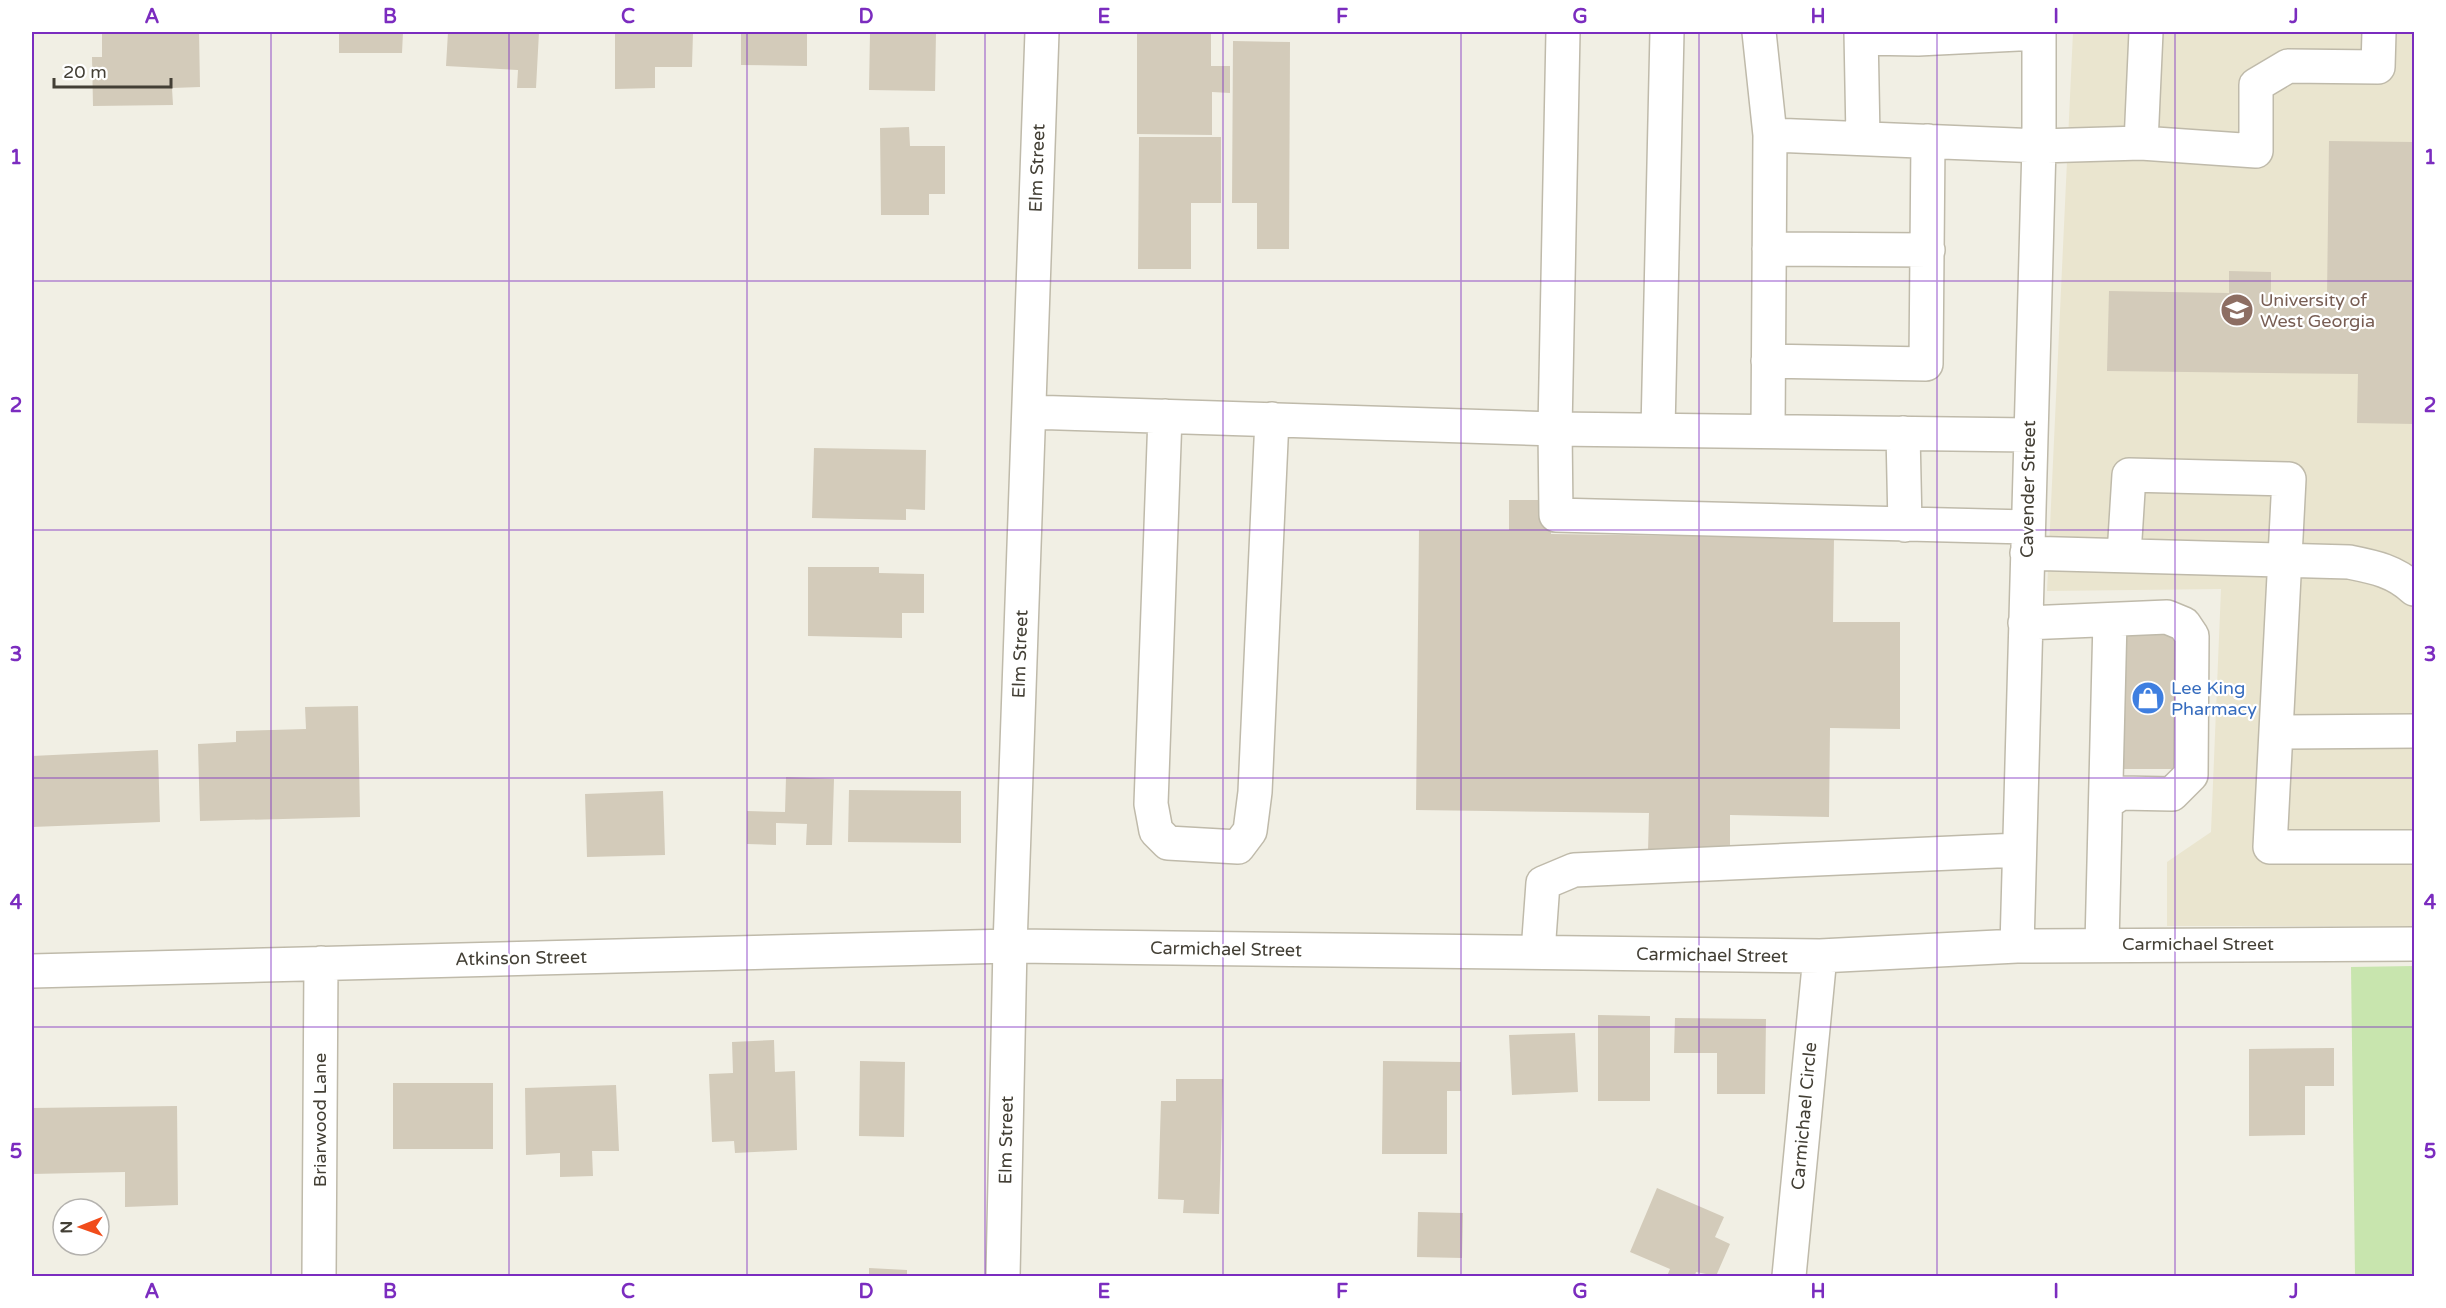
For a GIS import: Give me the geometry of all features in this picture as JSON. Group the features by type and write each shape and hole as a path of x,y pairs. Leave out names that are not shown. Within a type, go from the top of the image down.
{"street":[{"name":"Elm Street","path":"1003,1276 1010,946 1042,32"},
{"path":"1563,32 1555,429 1556,515 1905,525 2124,555 2349,562 2382,568 2415,589"},
{"path":"1658,430 1667,32"},
{"path":"1759,32 1770,135 1768,430"},
{"path":"1863,138 1861,35 1918,39 2039,32"},
{"name":"Cavender Street","path":"2017,946 2029,435 2039,146 2039,32"},
{"path":"2141,143 2146,32"},
{"path":"1770,135 2039,146 2141,143 2256,151 2256,86 2288,66 2378,66 2379,32"},
{"path":"1768,362 1926,364 1928,141"},
{"path":"1769,249 1928,250"},
{"path":"1029,412 1555,429 2029,435"},
{"path":"1166,416 1151,804 1156,831 1168,843 1238,847 1250,831 1255,792 1272,419"},
{"path":"1903,433 1905,525"},
{"path":"2124,555 2129,474 2289,479 2270,847 2415,847"},
{"path":"2025,623 2167,617 2184,624 2192,636 2192,774 2172,794 2121,793 2107,802"},
{"path":"2102,944 2110,620"},
{"path":"2276,732 2415,731"},
{"path":"1538,952 1544,884 1574,870 2019,850"},
{"name":"Carmichael Street","path":"1010,946 1820,956 2102,944 2415,944"},
{"name":"Atkinson Street","path":"32,971 1010,946"},
{"name":"Carmichael Circle","path":"1789,1276 1820,956"},
{"name":"Briarwood Lane","path":"320,1276 321,963"}],"shaded area":[{"name":"University of West Georgia","path":"2073,32 2414,32 2414,926 2167,926 2167,862 2211,832 2221,589 2047,591"}],"green space":[{"path":"2414,966 2414,1276 2355,1276 2351,967"}],"building":[{"path":"102,32 199,32 200,87 172,88 173,105 93,106 92,57 102,57"},
{"path":"339,32 403,32 402,53 339,53"},
{"path":"448,32 539,32 536,88 517,88 518,70 446,66"},
{"path":"615,32 693,32 692,67 655,67 655,88 615,89"},
{"path":"741,32 807,32 807,66 741,65"},
{"path":"870,32 936,32 935,91 869,90"},
{"path":"1137,32 1211,32 1211,66 1230,66 1230,93 1212,92 1212,135 1137,134"},
{"path":"1233,41 1290,42 1289,249 1257,249 1257,203 1232,203"},
{"path":"909,127 910,146 945,146 945,194 929,194 929,215 881,215 880,128"},
{"path":"1139,137 1221,137 1221,203 1191,203 1191,269 1138,269"},
{"path":"2329,141 2414,142 2414,424 2357,423 2358,374 2107,371 2109,291 2229,293 2229,271 2271,272 2271,296 2327,297"},
{"path":"814,448 926,450 925,510 906,509 906,520 812,518"},
{"path":"1509,500 1551,500 1551,534 1834,538 1833,622 1900,622 1900,729 1830,728 1829,817 1730,815 1730,851 1648,851 1649,813 1416,810 1419,530 1509,530"},
{"path":"808,567 879,567 879,573 924,574 924,613 902,613 902,638 808,636"},
{"name":"Lee King Pharmacy","path":"2120,627 2179,628 2177,769 2118,769"},
{"path":"358,706 360,817 200,821 198,744 236,742 236,731 306,729 305,707"},
{"path":"158,750 160,822 32,827 32,756"},
{"path":"786,777 834,779 832,845 806,845 807,824 776,823 776,845 747,844 747,811 785,812"},
{"path":"849,790 961,791 961,843 848,842"},
{"path":"663,791 665,855 587,857 585,794"},
{"path":"1598,1015 1650,1016 1650,1101 1598,1101"},
{"path":"1675,1018 1766,1019 1765,1094 1717,1094 1717,1053 1674,1053"},
{"path":"1575,1033 1578,1092 1512,1095 1509,1035"},
{"path":"774,1040 775,1072 795,1071 797,1150 735,1153 734,1141 712,1142 709,1074 733,1073 732,1042"},
{"path":"2334,1048 2334,1086 2305,1086 2305,1135 2249,1136 2249,1049"},
{"path":"860,1061 905,1062 904,1137 859,1136"},
{"path":"1383,1061 1461,1062 1461,1091 1447,1091 1447,1154 1382,1154"},
{"path":"1176,1079 1223,1079 1219,1214 1183,1213 1184,1200 1158,1199 1161,1101 1176,1101"},
{"path":"393,1083 493,1083 493,1149 393,1149"},
{"path":"616,1085 619,1151 592,1151 593,1176 560,1177 560,1153 526,1155 525,1088"},
{"path":"177,1106 178,1205 125,1207 125,1172 32,1174 32,1108"},
{"path":"1657,1188 1724,1217 1715,1237 1730,1244 1716,1276 1696,1272 1695,1276 1667,1276 1670,1269 1630,1252"},
{"path":"1418,1212 1463,1213 1462,1258 1417,1257"},
{"path":"869,1268 907,1270 907,1276 869,1276"}],"place":[{"name":"University of West Georgia","path":"2237,310"},
{"name":"Lee King Pharmacy","path":"2148,698"}]}
